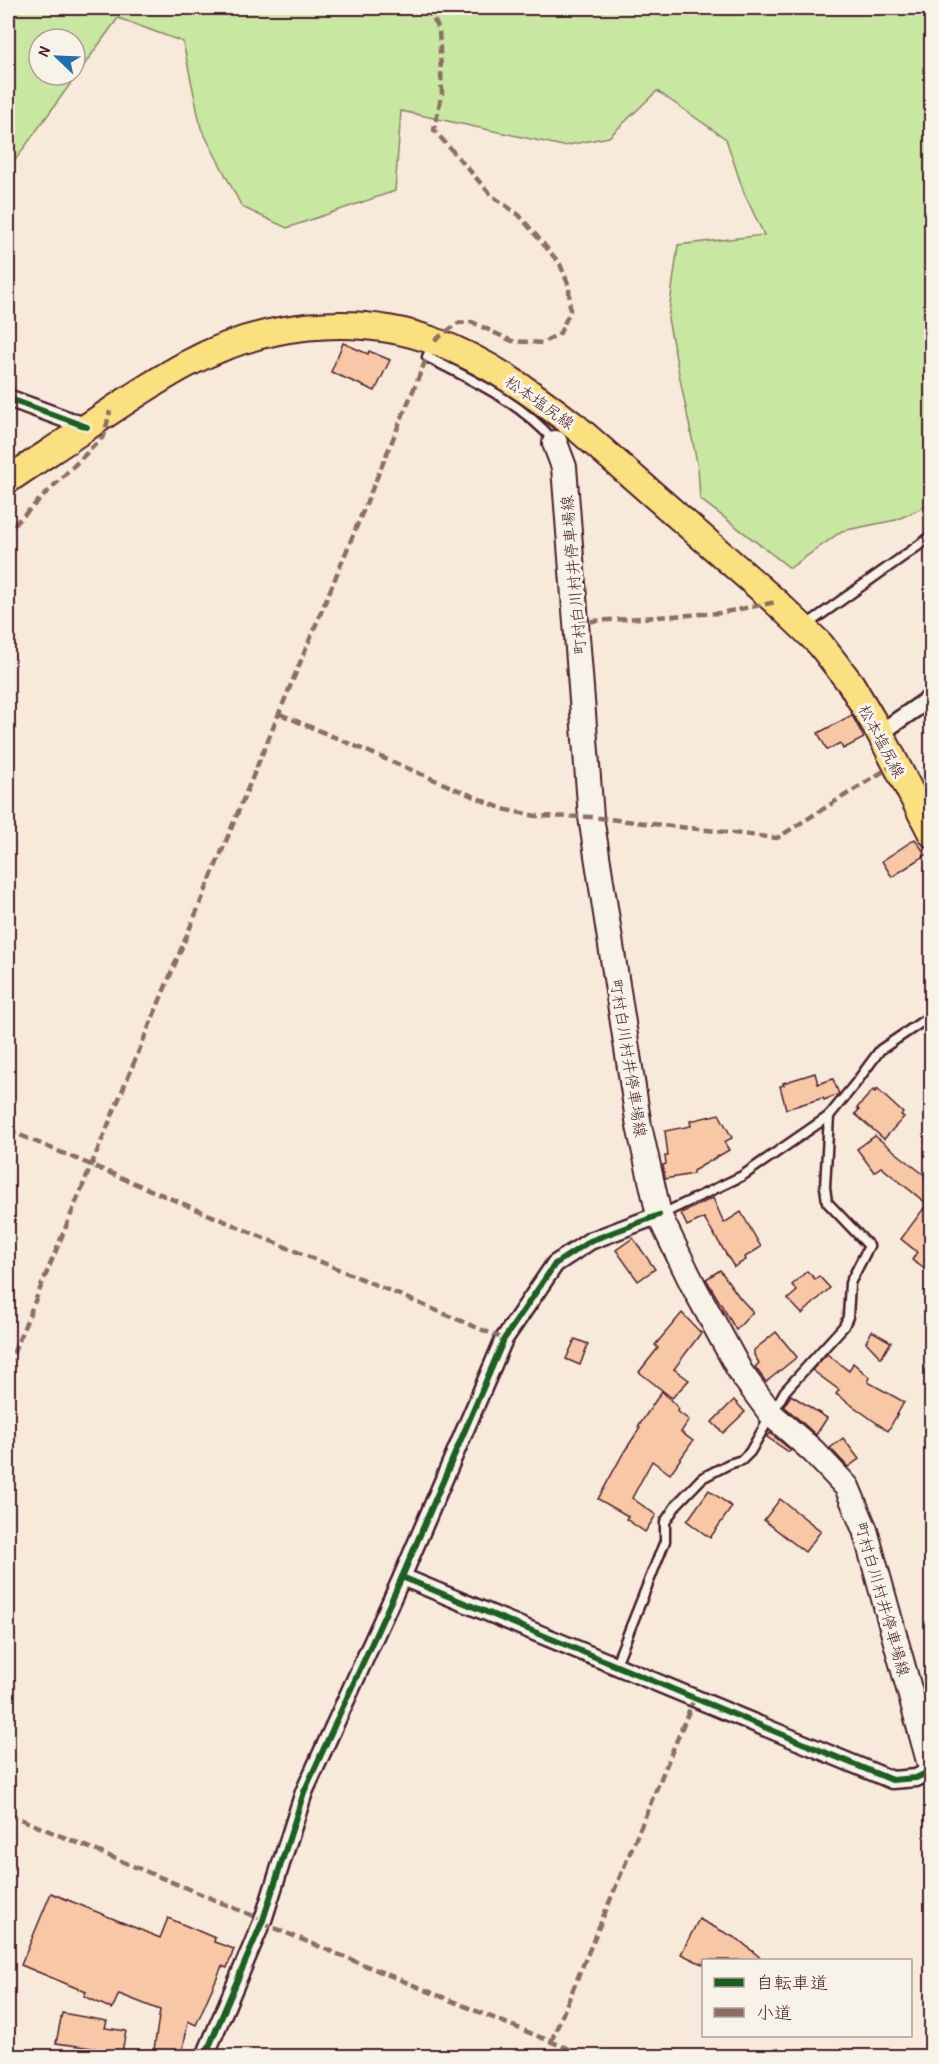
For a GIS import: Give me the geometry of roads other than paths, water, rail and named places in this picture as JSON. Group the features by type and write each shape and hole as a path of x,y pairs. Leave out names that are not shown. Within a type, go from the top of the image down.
{"main road":[{"name":"松本塩尻線","path":"8,480 187,363 235,342 274,332 322,325 379,328 434,341 485,364 552,408 724,556 820,644 851,684 880,733 932,834"},
{"name":"町村白川村井停車場線","path":"555,443 564,466 591,817 639,1126 659,1215 693,1285 741,1373 772,1415 814,1452 847,1486 865,1530 931,1771"}],"street":[{"path":"8,398 87,427"},
{"path":"880,733 932,697"},
{"path":"205,2056 263,1920 304,1792 402,1577 504,1339 555,1264 590,1241 659,1215"},
{"path":"402,1577 892,1780 916,1778 931,1771"}],"lane":[{"name":"町村白川村井停車場線","path":"434,341 427,357 499,394 540,425 555,443"},
{"path":"803,628 932,536"},
{"path":"659,1215 742,1176 829,1116 880,1050 932,1015"},
{"path":"616,1664 665,1541 665,1522 676,1503 702,1478 742,1460 750,1452 785,1391 844,1326 848,1317 850,1283 869,1246 827,1202 825,1187 829,1116"}]}
